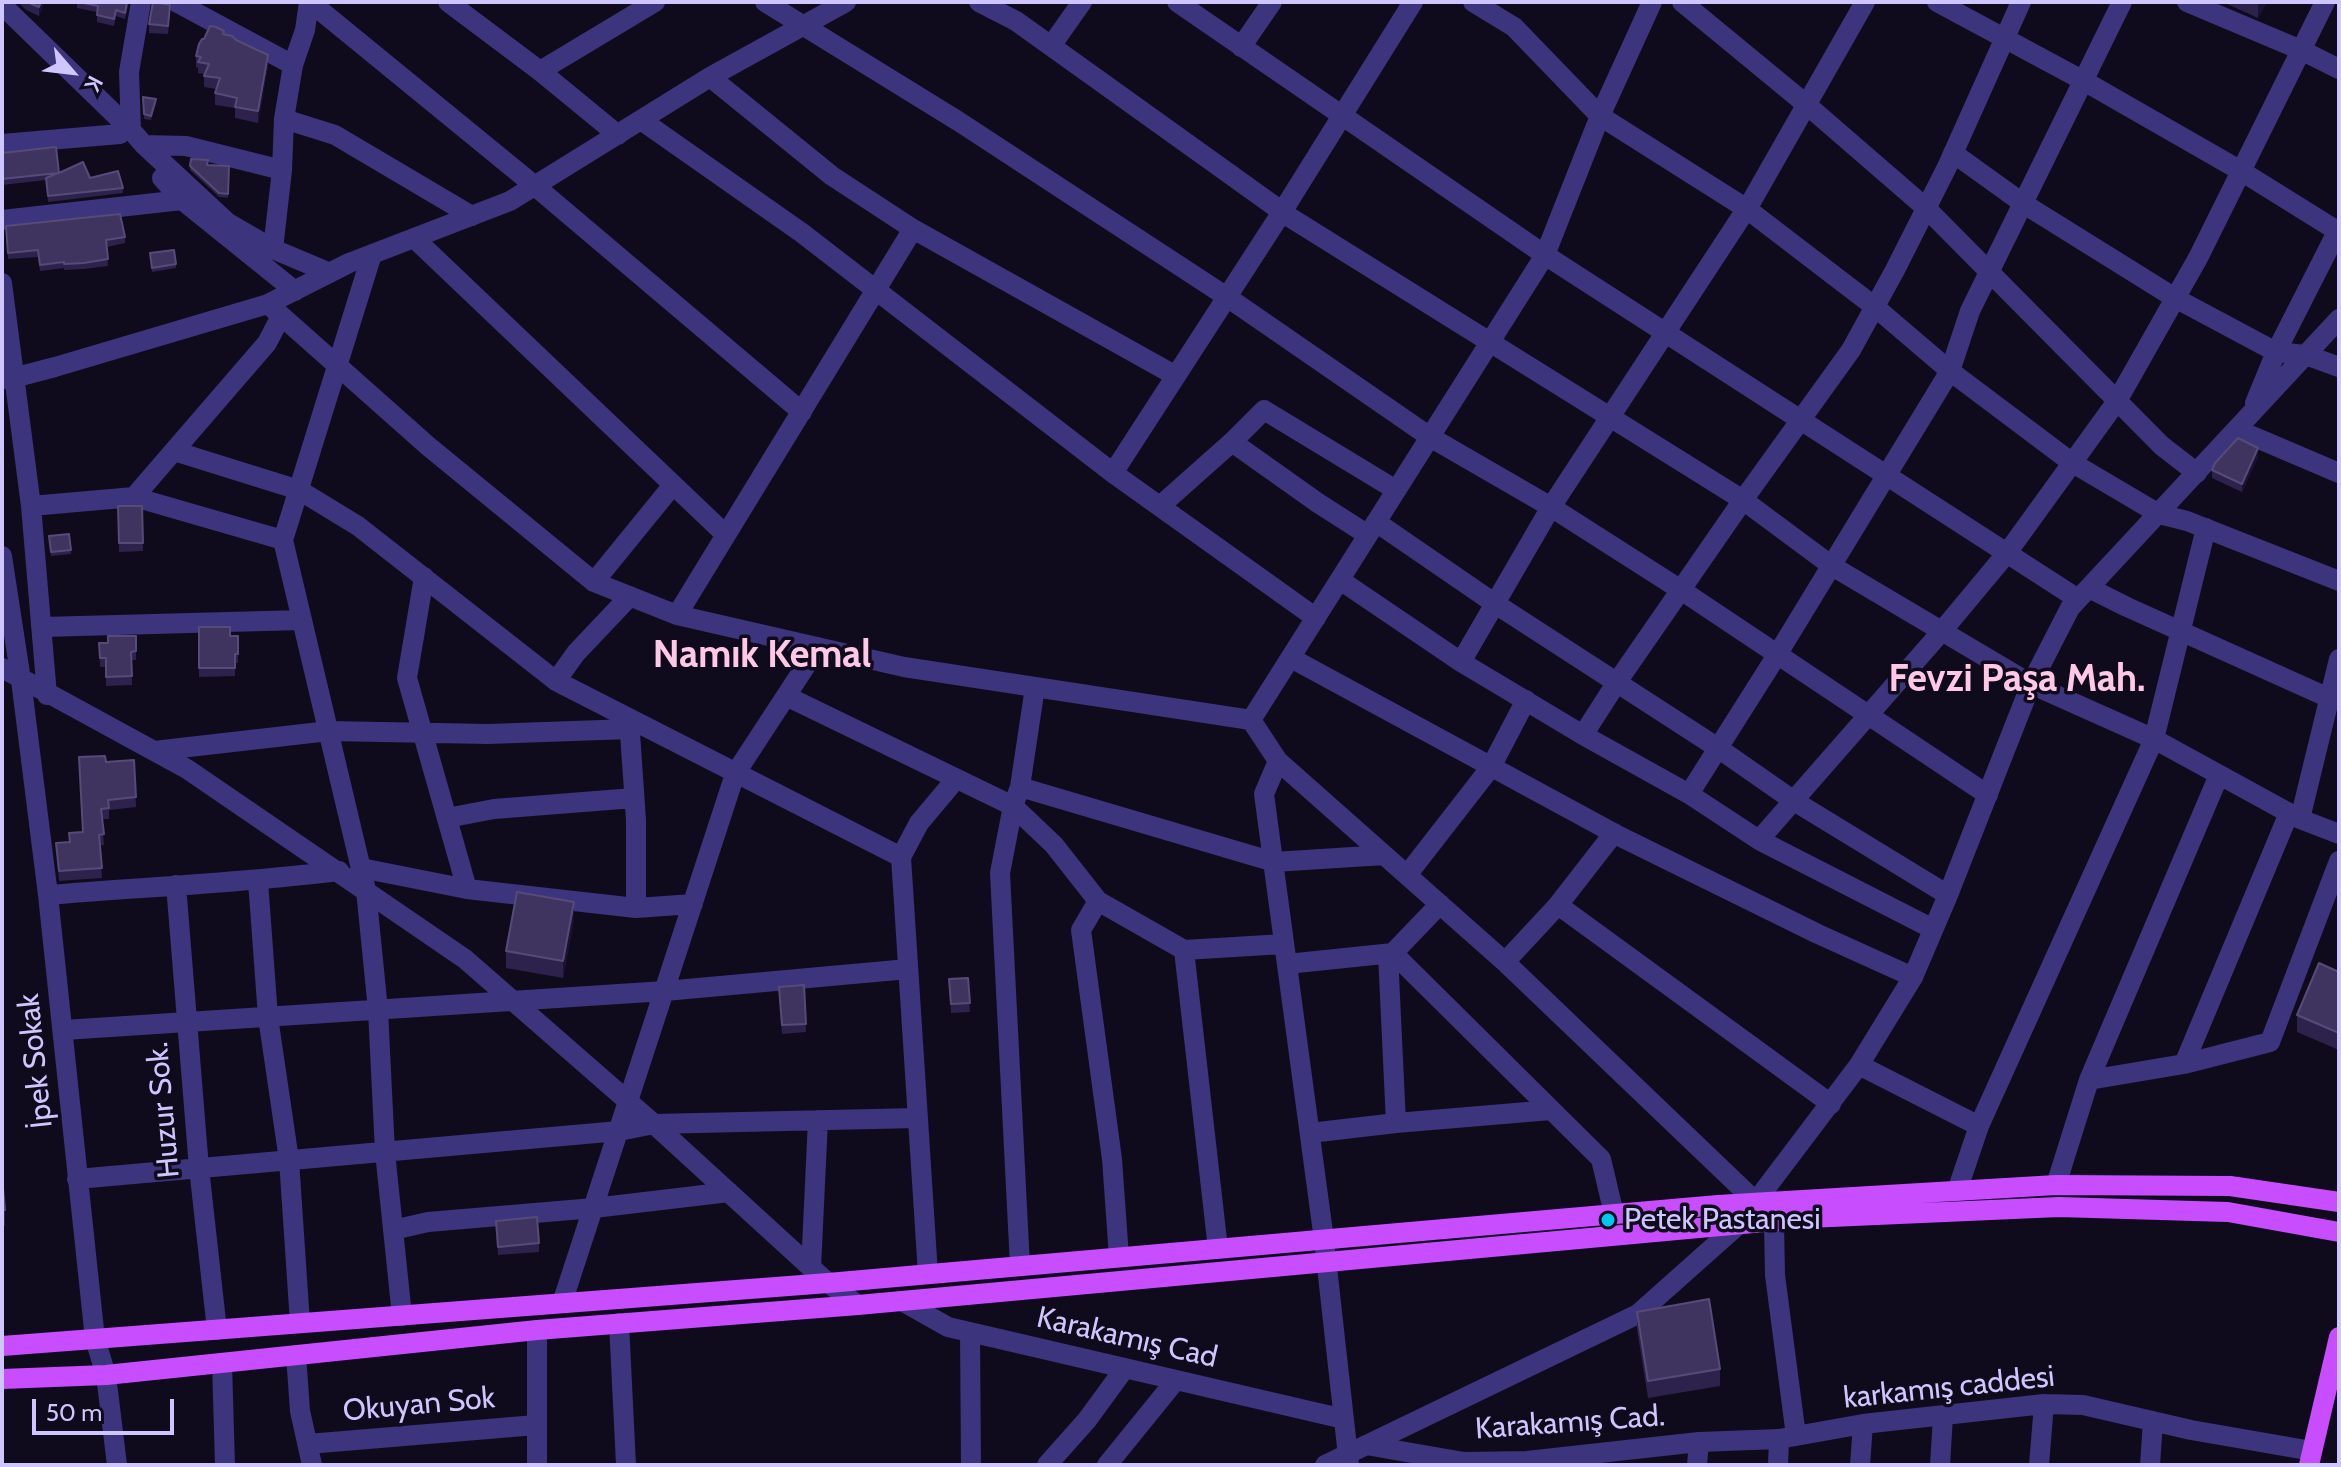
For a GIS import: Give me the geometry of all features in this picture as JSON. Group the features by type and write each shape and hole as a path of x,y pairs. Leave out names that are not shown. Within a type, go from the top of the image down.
{"main road":[{"path":"2,1346 828,1283 1757,1203 2056,1185 2230,1186 2339,1202"},
{"path":"2,1379 106,1375 537,1330 858,1305 1774,1222 2059,1207 2228,1212 2339,1232"},
{"path":"2311,1458 2339,1337"}],"street":[{"path":"132,136 129,72 141,2"},
{"path":"176,2 293,65"},
{"path":"273,249 284,119 293,65 305,30 310,2 535,186 802,412"},
{"path":"448,2 618,135"},
{"path":"540,71 653,2"},
{"path":"765,2 958,121 1227,297 1430,437 1551,507 1681,590 1988,795"},
{"path":"7,378 274,310 295,291 330,273 510,201 710,77 846,2"},
{"path":"979,2 1016,21 1282,212 1743,500 1832,566 2031,684 2154,739 2294,816 2339,834"},
{"path":"1051,46 1082,2"},
{"path":"1177,2 1545,255 2007,553 2084,593 2180,631 2329,698"},
{"path":"1241,47 1272,2"},
{"path":"1113,473 1413,2"},
{"path":"1473,2 1514,27 1600,116 1747,209 1875,307 1950,371 2071,462 2159,514 2206,528 2339,581"},
{"path":"1251,720 1545,255 1600,116 1652,2"},
{"path":"1682,2 1926,208 2162,446 2197,473"},
{"path":"1461,662 1551,507 1747,209 1865,2"},
{"path":"1937,2 2084,81 2338,230 2242,425"},
{"path":"1583,735 1743,500 1851,350 1953,153 2021,2"},
{"path":"1689,794 1950,371 1970,311 2122,2"},
{"path":"2187,2 2339,69"},
{"path":"1759,840 2007,553 2117,401 2198,258 2325,2"},
{"path":"2,5 132,136 182,200 295,291"},
{"path":"2,21 228,223 273,249 330,273"},
{"path":"710,77 832,176 913,229 1176,376"},
{"path":"284,119 335,135 472,216"},
{"path":"641,120 802,233 1113,473 1316,618"},
{"path":"2,144 132,136 282,170"},
{"path":"1953,153 2024,204 2175,298 2276,352 2306,355 2339,367"},
{"path":"2,220 182,200"},
{"path":"677,615 913,229"},
{"path":"414,238 726,535"},
{"path":"372,254 283,540 366,890 378,1010 385,1152 402,1316"},
{"path":"2,283 7,378 31,506 47,695"},
{"path":"274,310 428,446 594,582 677,615 904,667 1251,720 1278,761 1505,962 1757,1203"},
{"path":"134,497 267,343 274,310"},
{"path":"1325,1465 1354,1455 1638,1314 1738,1225 1859,1065 1913,977 2031,684 2070,608 2339,319"},
{"path":"1160,506 1264,410 1396,490"},
{"path":"2242,425 2252,436 2339,473"},
{"path":"1232,442 1318,503 1372,528 1494,603 1794,801 1948,895"},
{"path":"174,451 299,490 358,526 556,681 630,724 901,857"},
{"path":"594,582 673,485"},
{"path":"31,506 134,497 283,540"},
{"path":"1957,1191 1979,1126 2154,739 2206,528"},
{"name":"İpek Sokak","path":"2,556 48,895 95,1339 106,1375 117,1465"},
{"path":"424,577 407,678 467,889"},
{"path":"1340,580 1461,662 1689,794 1759,840 1933,929"},
{"path":"556,681 576,653 630,596"},
{"path":"42,627 302,620"},
{"path":"562,1303 735,774 818,647"},
{"path":"1291,658 1614,833 1818,934 1913,977"},
{"path":"2184,1064 2294,816 2339,659"},
{"path":"2,668 187,769 465,959 654,1124 828,1283 858,1305"},
{"path":"1020,1266 1000,873 1035,687"},
{"path":"786,696 956,779 1016,796 1274,862 1384,855"},
{"path":"1407,875 1491,767 1526,700"},
{"path":"154,751 329,731 488,734 630,724"},
{"path":"630,724 636,908"},
{"path":"1278,761 1264,794 1324,1240 1344,1419 1354,1455"},
{"path":"2056,1185 2089,1080 2219,775"},
{"path":"928,1274 901,857 919,823 956,779"},
{"path":"1016,796 1098,901 1184,950 1286,954 1390,953 1440,904"},
{"path":"447,818 494,809 634,798"},
{"path":"1505,962 1558,905 1614,833"},
{"path":"2089,1080 2184,1064 2270,1042 2339,861"},
{"path":"361,868 467,889 636,908 693,904"},
{"path":"48,895 258,881 339,871"},
{"path":"258,881 268,1017 289,1160 300,1323"},
{"name":"Huzur Sok.","path":"176,885 199,1168 217,1330"},
{"path":"1098,901 1081,930 1112,1159 1119,1257"},
{"path":"1558,905 1831,1104"},
{"path":"1184,950 1218,1249"},
{"path":"1390,953 1601,1159 1614,1214"},
{"path":"1390,953 1396,1123"},
{"path":"64,1030 665,991 908,969"},
{"path":"1859,1065 1979,1126"},
{"path":"1310,1133 1551,1110"},
{"path":"77,1179 619,1131 654,1124 917,1118"},
{"path":"811,1268 818,1120"},
{"path":"393,1230 428,1222 594,1208 729,1192"},
{"path":"1774,1222 1787,1438 1778,1465"},
{"name":"Karakamış Cad","path":"902,1301 948,1327 1344,1419"},
{"path":"619,1323 626,1465"},
{"path":"537,1330 537,1465"},
{"path":"970,1332 971,1465"},
{"path":"296,1355 300,1411 312,1465"},
{"path":"222,1363 225,1465"},
{"path":"1047,1465 1087,1420 1125,1368"},
{"path":"1107,1465 1176,1380"},
{"path":"2039,1465 2044,1404"},
{"name":"karkamış caddesi","path":"1787,1438 1863,1424 2044,1404 2083,1405 2311,1458"},
{"path":"1940,1465 1943,1416"},
{"path":"2150,1465 2153,1421"},
{"path":"1860,1465 1863,1424"},
{"name":"Okuyan Sok","path":"308,1444 536,1425"},
{"name":"Karakamış Cad.","path":"1354,1455 1488,1463 1550,1462 1619,1458 1699,1442 1787,1438"},
{"path":"1697,1465 1699,1442"}],"building":[{"path":"79,2 127,2 125,13 116,10 114,19 97,15 98,6"},
{"path":"153,2 170,5 168,26 149,24"},
{"path":"210,26 268,55 258,111 235,107 237,98 215,93 220,78 204,76 209,64 198,62 201,57 196,56"},
{"path":"143,97 156,99 151,116 144,114"},
{"path":"56,147 59,173 83,162 90,178 118,171 123,188 48,196 46,178 58,173 2,179 2,153"},
{"path":"191,159 208,160 207,165 229,166 228,194 219,193 190,166"},
{"path":"120,214 125,237 106,240 108,259 40,265 38,250 8,253 6,226"},
{"path":"174,250 176,264 152,268 150,253"},
{"path":"2238,438 2258,448 2242,484 2212,470"},
{"path":"118,506 142,506 143,543 119,543"},
{"path":"69,534 71,550 51,552 49,536"},
{"path":"199,627 230,627 230,636 238,636 235,668 199,668"},
{"path":"108,636 136,636 136,651 131,652 132,676 106,677 106,658 100,658 99,643 108,643"},
{"path":"105,756 106,762 134,760 136,797 108,800 109,808 101,809 104,834 99,835 102,868 59,871 56,843 70,842 69,833 83,832 79,757"},
{"path":"517,892 574,902 563,961 506,951"},
{"path":"2319,963 2339,972 2339,1033 2297,1015"},
{"path":"968,978 970,1003 951,1004 949,979"},
{"path":"804,985 806,1024 782,1025 779,987"},
{"path":"2,1177 5,1210 2,1210"},
{"path":"537,1217 539,1243 498,1247 496,1221"},
{"path":"1709,1299 1720,1369 1648,1381 1637,1312"}],"place":[{"name":"Petek Pastanesi","path":"1608,1220"}],"district":[{"name":"Namık Kemal","path":"762,656"},
{"name":"Fevzi Paşa Mah.","path":"2017,680"}]}
